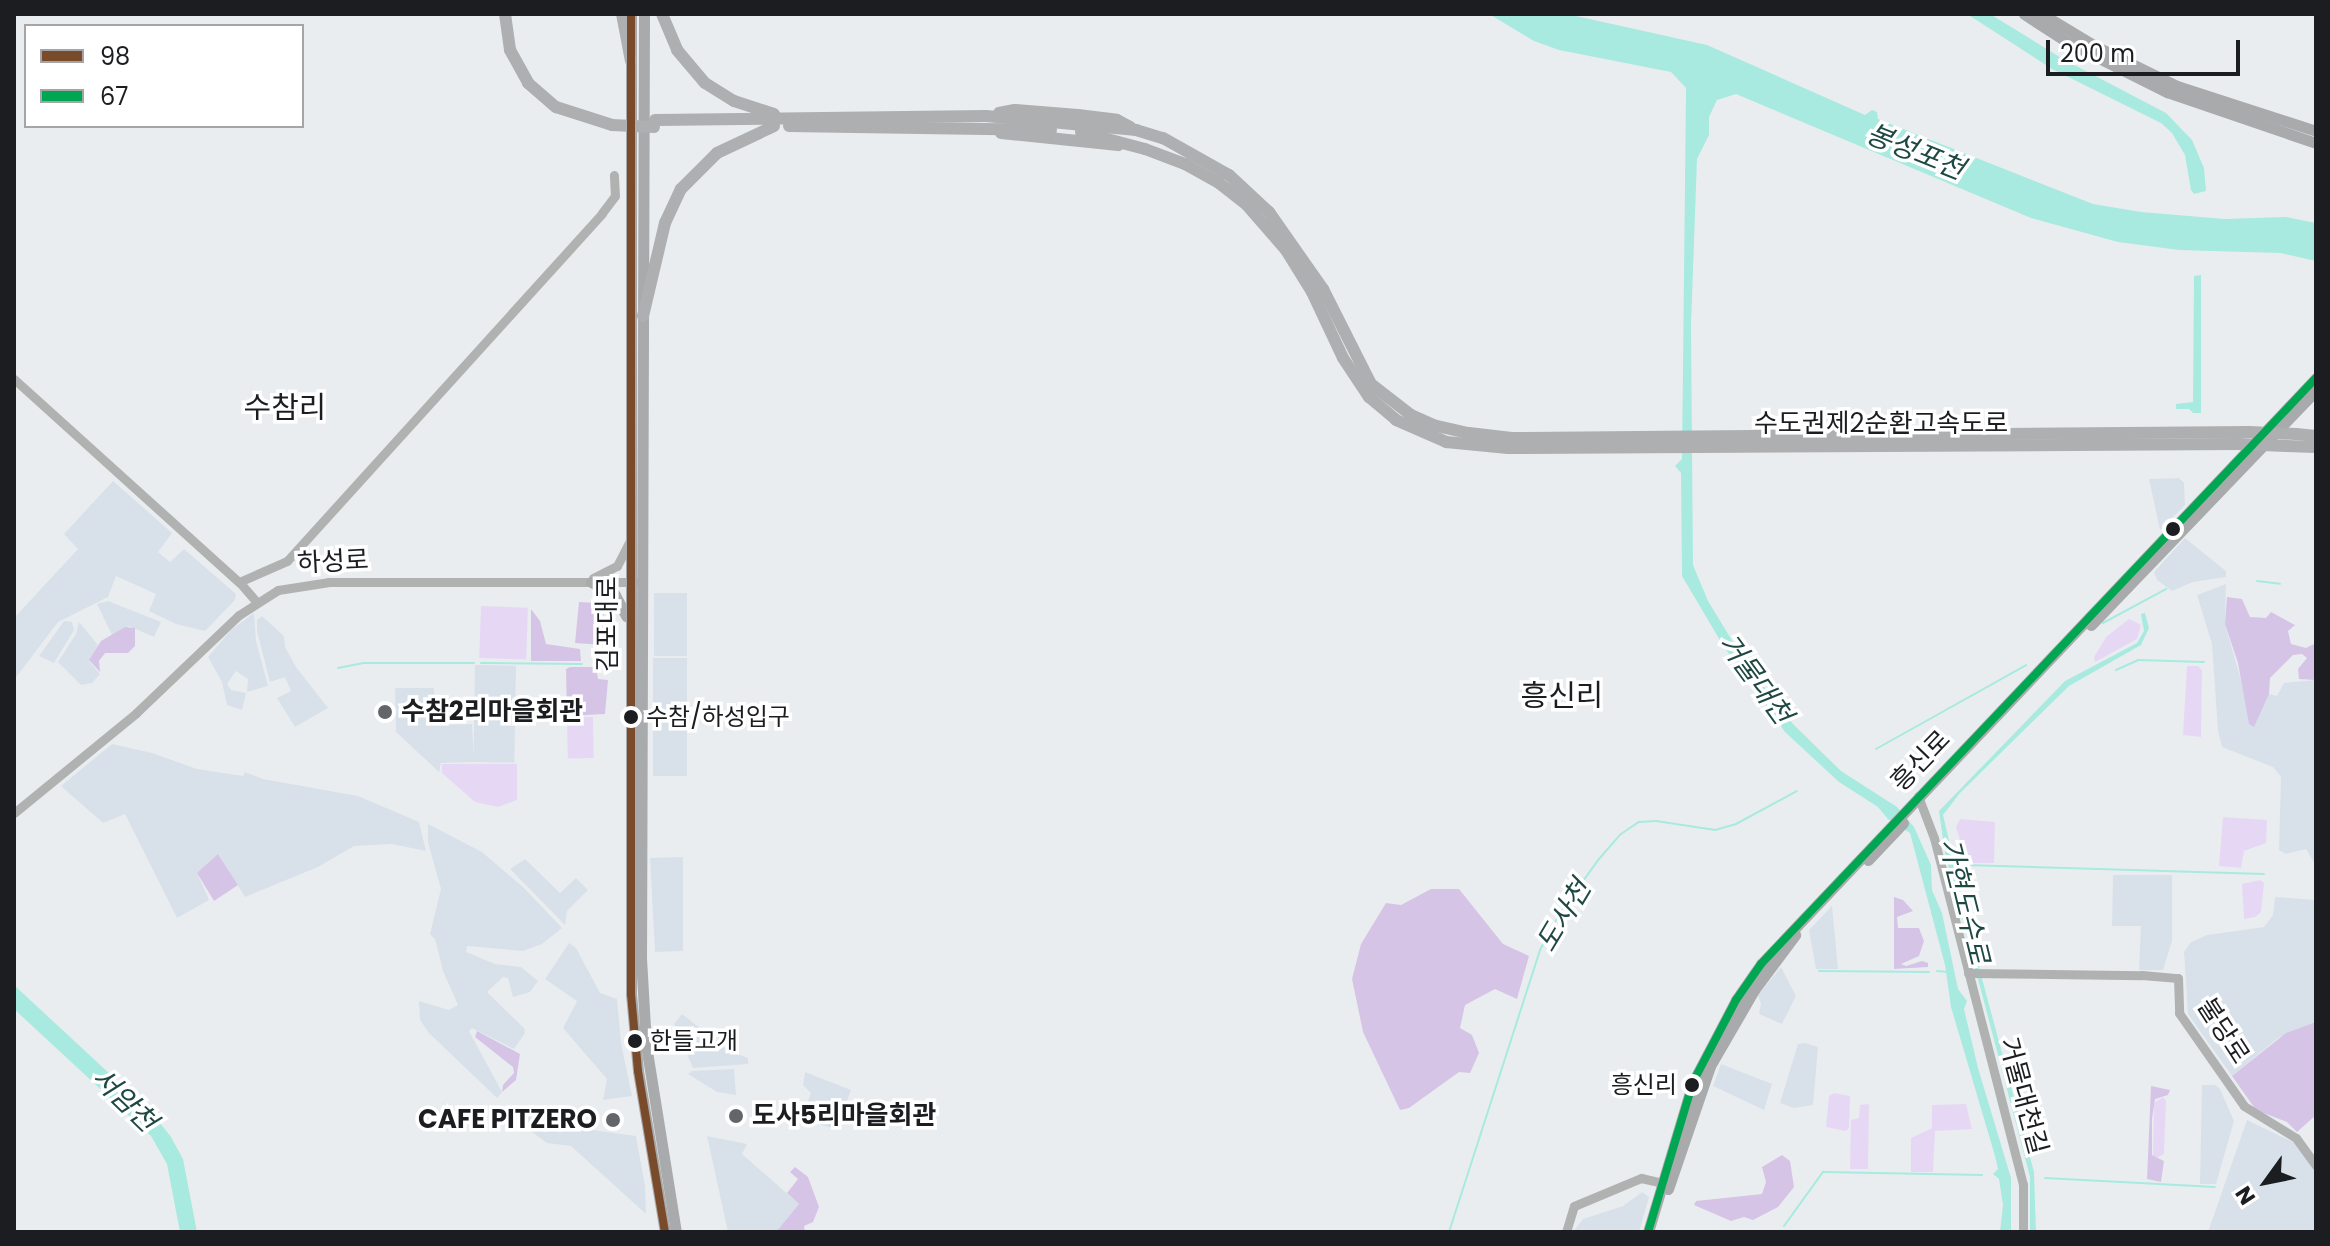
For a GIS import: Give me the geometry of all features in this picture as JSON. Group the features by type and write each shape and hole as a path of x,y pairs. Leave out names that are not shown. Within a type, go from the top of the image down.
{"highway":[{"path":"505,14 510,50 528,83 556,107 613,122 985,122"},
{"path":"512,14 518,50 542,87 569,105 613,122"},
{"path":"622,14 631,61"},
{"path":"662,14 677,50 705,83 734,101 780,122"},
{"path":"643,316 665,223 681,189 717,153 780,122"},
{"name":"수도권제2순환고속도로","path":"985,122 1136,130 1163,138 1239,182 1259,201 1310,267 1360,367 1387,400 1433,425 1512,438 1662,442"},
{"name":"수도권제2순환고속도로","path":"985,122 1078,132 1129,144 1206,174 1246,204 1286,250 1312,292 1343,358 1369,397 1396,420 1446,442 1483,447 2249,432 2316,436"},
{"name":"수도권제2순환고속도로","path":"1708,441 2316,447"}],"main road":[{"name":"김포대로","path":"631,14 630,539 636,580 630,636 632,1031 665,1232"},
{"name":"김포대로","path":"644,14 643,316 636,580 644,1018 676,1232"},
{"path":"2024,14 2069,43 2167,92 2316,143"},
{"path":"2044,15 2177,86 2316,131"},
{"name":"흥신로","path":"2206,498 2316,378"},
{"name":"흥신로","path":"1648,1232 1693,1082 1748,982 1776,946 1891,830 2190,514 2316,390"},
{"path":"592,580 620,600 630,636"},
{"name":"흥신로","path":"1655,1232 1700,1090 1735,1019 1790,942 1891,830"}],"street":[{"name":"하성로","path":"239,582 287,561 612,201 616,190 614,175"},
{"path":"14,379 254,599"},
{"path":"592,580 617,566 630,539"},
{"name":"하성로","path":"14,810 134,710 254,599 278,586 311,579 636,580"},
{"name":"하성로","path":"14,810 136,713 255,602 278,590 329,582 592,580"},
{"path":"1920,799 1968,973"},
{"name":"불당로","path":"1968,973 2178,978 2179,1013 2244,1106 2296,1138 2316,1166"},
{"name":"거물대천길","path":"1968,973 2023,1185 2023,1232"},
{"path":"1566,1232 1574,1206 1641,1178 1662,1183"}],"shaded area":[{"path":"2179,478 2184,483 2185,505 2160,530 2149,479"},
{"path":"113,481 172,533 158,552 170,562 184,549 236,594 235,600 205,631 176,624 149,611 156,594 116,576 108,597 58,622 14,680 14,618 78,549 64,534"},
{"path":"2185,538 2226,571 2226,577 2193,582 2172,591 2157,580 2154,572"},
{"path":"2226,584 2225,624 2254,726 2269,694 2277,696 2284,683 2316,680 2316,866 2306,849 2286,854 2279,850 2281,777 2273,767 2222,747 2218,731 2212,644 2197,595"},
{"path":"654,593 687,593 687,656 654,656"},
{"path":"2227,597 2242,599 2250,617 2266,618 2271,612 2295,625 2288,631 2291,644 2306,648 2316,643 2316,680 2299,679 2298,669 2307,658 2302,654 2293,655 2270,678 2269,694 2254,727 2249,724 2238,663 2225,624"},
{"path":"108,601 161,622 154,637 129,626 112,635 97,604"},
{"path":"579,602 598,603 603,607 605,645 575,643"},
{"path":"481,606 528,608 526,660 479,658"},
{"path":"531,609 540,621 546,644 580,649 581,661 531,661"},
{"path":"254,613 256,641 268,686 247,692 248,679 236,671 227,684 231,690 246,693 242,710 227,705 222,682 208,657 232,629"},
{"path":"262,616 284,636 285,647 296,667 328,708 295,727 277,698 291,691 285,677 270,682 257,631 257,620"},
{"path":"2129,619 2141,625 2137,639 2095,662 2094,657 2106,637"},
{"path":"64,621 72,622 74,630 54,663 39,656"},
{"path":"79,622 98,645 89,661 100,674 92,683 81,685 58,662 76,634"},
{"path":"125,627 135,628 135,646 128,653 105,653 99,661 100,672 89,660 101,641"},
{"path":"653,658 687,658 687,776 653,776"},
{"path":"475,665 516,666 514,763 473,762"},
{"path":"2187,666 2198,666 2202,670 2201,737 2183,735"},
{"path":"596,667 598,679 608,680 605,714 567,716 566,669"},
{"path":"395,688 434,688 435,725 472,724 474,762 441,763 439,772 396,732"},
{"path":"567,717 593,717 594,758 568,758"},
{"path":"112,744 152,753 197,769 243,776 245,772 263,779 358,796 419,822 426,851 392,844 354,846 318,867 245,897 219,855 197,873 209,900 177,918 125,814 103,823 61,786"},
{"path":"442,764 517,764 517,800 498,807 475,802 442,773"},
{"path":"2223,817 2267,820 2266,843 2244,851 2241,868 2219,866"},
{"path":"1960,819 1995,822 1994,863 1967,863 1956,827"},
{"path":"428,824 482,852 524,888 562,928 542,944 523,951 467,946 466,952 495,964 521,967 538,981 530,992 513,997 508,978 503,977 487,992 524,1028 525,1033 514,1049 472,1028 469,1031 502,1092 497,1098 429,1033 420,1020 419,1001 449,1010 458,1005 443,971 435,939 430,934 441,889 428,842"},
{"path":"218,854 238,885 214,901 197,873"},
{"path":"683,857 683,951 655,952 650,858"},
{"path":"525,859 560,893 576,878 588,890 567,911 565,925 510,869"},
{"path":"2113,875 2172,875 2172,941 2163,970 2139,970 2141,926 2112,926"},
{"path":"2260,880 2264,883 2261,912 2244,919 2242,884"},
{"path":"1431,889 1459,889 1503,944 1529,956 1517,999 1495,989 1465,1005 1460,1028 1472,1035 1479,1053 1470,1073 1459,1072 1409,1108 1400,1110 1363,1032 1352,979 1361,944 1386,903 1401,905"},
{"path":"1894,897 1903,900 1913,911 1897,917 1898,928 1919,928 1924,941 1919,956 1901,964 1906,966 1922,961 1928,963 1928,967 1894,969"},
{"path":"2275,897 2316,900 2316,1022 2278,1038 2232,1076 2188,1014 2184,952 2191,942 2207,935 2264,927 2273,915"},
{"path":"1832,906 1838,969 1816,969 1809,930"},
{"path":"569,943 576,948 600,993 617,999 621,1043 632,1096 603,1100 607,1079 563,1028 577,1001 545,979"},
{"path":"1781,967 1796,996 1782,1024 1759,1014 1761,1004 1758,995"},
{"path":"682,1014 729,1051 748,1058 748,1064 693,1068 674,1024"},
{"path":"2316,1022 2316,1115 2297,1132 2287,1122 2256,1110 2232,1076 2286,1033"},
{"path":"477,1031 520,1054 516,1080 502,1092 503,1085 514,1073 513,1067 475,1037"},
{"path":"1798,1044 1818,1047 1813,1105 1794,1108 1780,1103"},
{"path":"1721,1064 1772,1084 1764,1110 1713,1086"},
{"path":"734,1069 736,1095 717,1092 688,1074 692,1071"},
{"path":"805,1072 851,1090 837,1129 801,1120 811,1093 803,1085"},
{"path":"2202,1085 2216,1085 2220,1089 2234,1121 2216,1184 2200,1184"},
{"path":"2151,1086 2170,1090 2168,1095 2155,1099 2152,1119 2152,1155 2164,1161 2161,1182 2147,1179"},
{"path":"1834,1093 1850,1096 1849,1128 1846,1131 1826,1127 1829,1096"},
{"path":"2163,1097 2166,1101 2164,1154 2156,1158 2153,1155 2154,1103"},
{"path":"1869,1104 1868,1169 1850,1169 1851,1120 1859,1118 1860,1105"},
{"path":"1966,1104 1972,1129 1935,1131 1933,1172 1911,1172 1911,1138 1932,1128 1932,1105"},
{"path":"525,1109 563,1126 636,1136 645,1186 646,1214 571,1146 547,1143 514,1119"},
{"path":"2247,1120 2297,1144 2316,1170 2316,1232 2208,1232"},
{"path":"707,1136 747,1144 742,1154 799,1204 776,1232 728,1232"},
{"path":"1782,1155 1790,1161 1794,1187 1778,1207 1753,1220 1744,1217 1731,1221 1694,1205 1696,1201 1762,1194 1766,1182 1762,1167"},
{"path":"795,1167 808,1177 819,1207 813,1222 804,1226 805,1232 776,1232 799,1204 787,1193 798,1179 790,1172"},
{"path":"1642,1192 1649,1197 1639,1232 1573,1232 1583,1219 1623,1206"}],"water":[{"path":"1489,14 1567,14 1707,45 1865,115 1872,110 1877,112 1878,119 2093,204 2141,212 2225,219 2286,217 2316,223 2316,261 2280,253 2179,250 2118,242 2031,218 1736,94 1717,100 1709,117 1709,135 1697,159 1691,325 1693,565 1708,601 1747,665 1793,724 1841,771 1897,807 1914,827 1931,865 1932,890 1942,913 1958,989 1967,1001 1964,1009 1978,1068 2011,1178 2011,1232 2000,1232 2003,1205 1999,1179 1993,1174 1998,1169 1951,1007 1945,965 1910,833 1888,819 1878,807 1839,782 1785,732 1724,647 1682,576 1681,473 1675,466 1682,459 1686,88 1671,72 1559,50 1534,41"},
{"path":"1967,14 1990,14 2063,59 2166,113 2192,140 2204,168 2206,191 2194,194 2191,190 2185,155 2172,133 2161,123 2052,69"},
{"path":"2201,275 2201,413 2193,413 2189,409 2176,409 2176,404 2193,402 2194,276"},
{"path":"2145,613 2149,628 2141,645 2069,686 1960,793 1943,815 1977,960 2034,1172 2036,1232 2030,1232 2030,1177 1945,853 1939,811 2065,681 2137,643 2144,631 2141,614"},
{"name":"서암천","path":"14,985 153,1114 171,1137 183,1159 197,1232 180,1232 167,1164 151,1136 14,1009"}],"waterway":[{"path":"2257,581 2280,584"},
{"name":"도사천","path":"2103,623 2166,589"},
{"path":"2116,670 2138,660 2204,662"},
{"path":"338,668 364,663 474,663"},
{"path":"481,663 582,664"},
{"name":"도사천","path":"1876,749 2026,665"},
{"name":"도사천","path":"1449,1232 1540,950 1560,913 1599,859 1621,834 1639,822 1656,821 1715,830 1736,824 1797,791"},
{"name":"가현도수로","path":"1964,865 2264,874"},
{"path":"1819,971 1929,972"},
{"path":"1937,971 1948,972"},
{"path":"1784,1226 1823,1172 1982,1175"},
{"path":"2045,1178 2215,1187"}],"transit line":[{"name":"98","path":"631,14 631,994 638,1071 665,1232"},
{"name":"67","path":"1648,1232 1693,1082 1736,1000 1761,964 2316,378"}],"place":[{"name":"수참2리마을회관","path":"385,712"},
{"name":"수참/하성입구","path":"631,717"},
{"name":"한들고개","path":"635,1041"},
{"name":"흥신리","path":"1692,1085"},
{"name":"도사5리마을회관","path":"736,1116"},
{"name":"CAFE PITZERO","path":"613,1120"}],"district":[{"name":"수참리","path":"285,408"},
{"name":"흥신리","path":"1562,696"}],"water label":[{"name":"봉성포천","path":"1915,152"},
{"name":"거물대천","path":"1755,679"}]}
